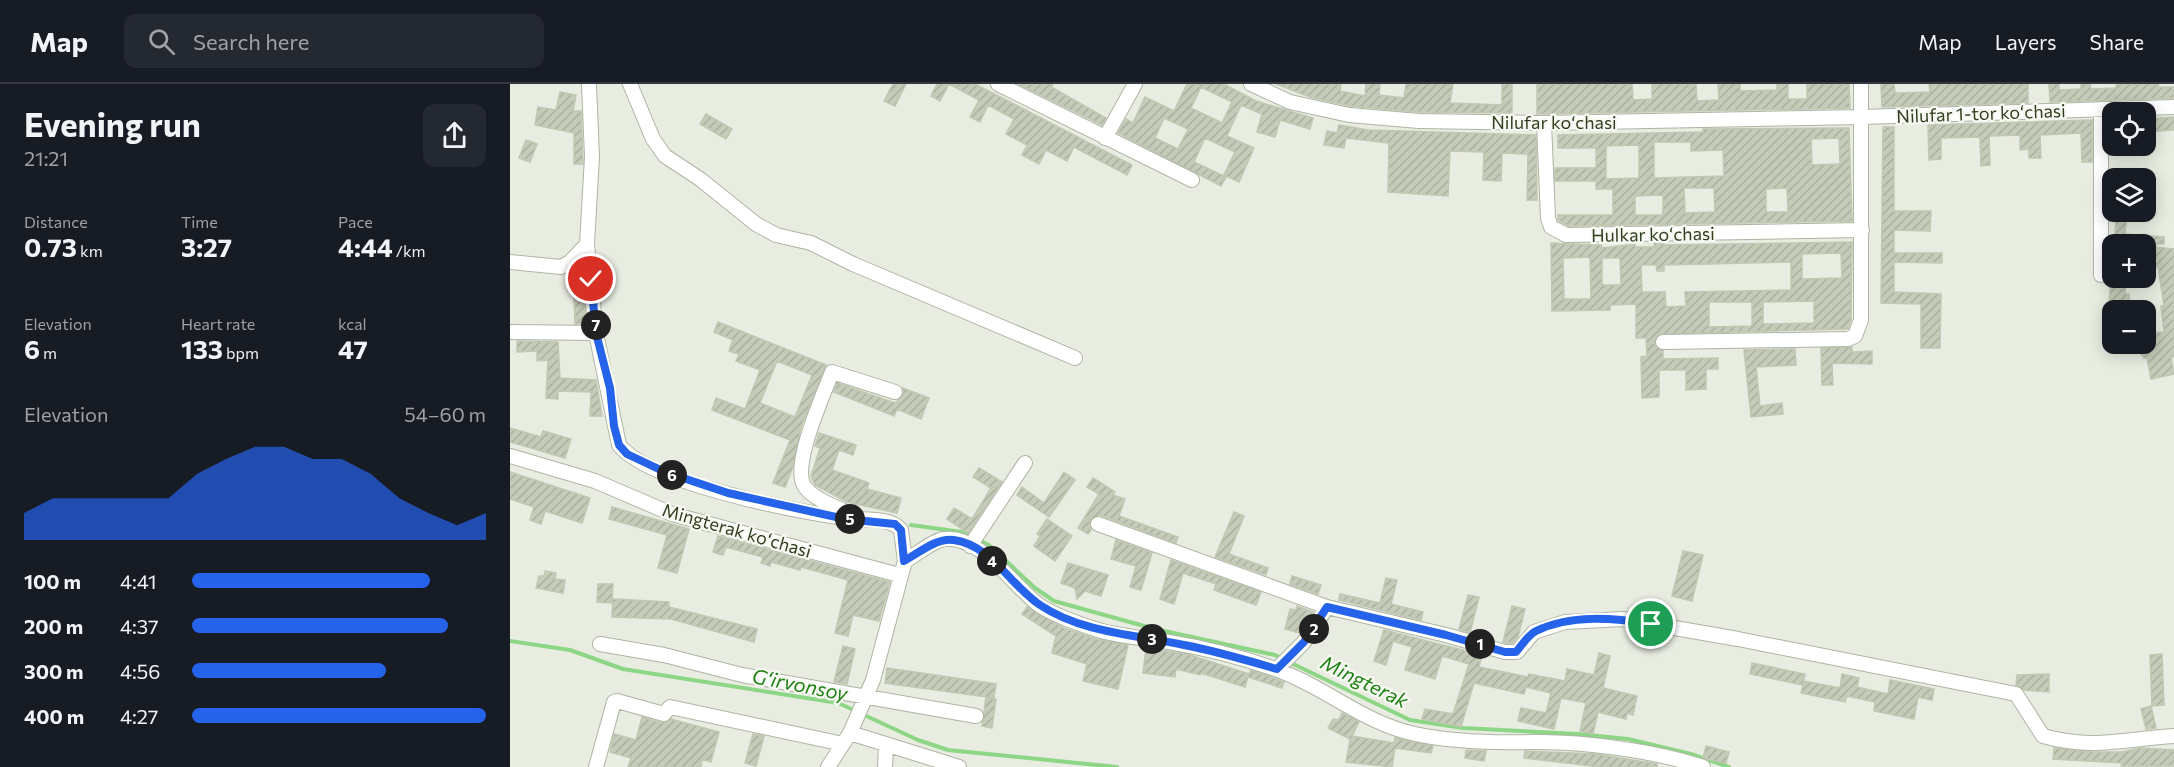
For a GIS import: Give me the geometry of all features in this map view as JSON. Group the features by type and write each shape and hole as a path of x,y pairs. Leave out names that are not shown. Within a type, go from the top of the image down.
{"street":[{"path":"589,84 592,157 587,244 596,333 610,388 614,426 619,445 627,454 665,472 728,493 845,519 895,524 901,530 904,561 888,627 866,697 849,734 828,767"},
{"path":"630,84 652,139 665,156 700,179 756,224 776,235 811,243 853,264 1075,358"},
{"path":"998,84 1192,180"},
{"path":"1105,138 1135,84"},
{"name":"Nilufar koʻchasi","path":"1251,84 1290,102 1349,115 1419,121 1544,123 1862,117"},
{"path":"1663,342 1848,339 1855,336 1861,320 1861,84"},
{"name":"Nilufar 1-tor koʻchasi","path":"1862,117 2174,107"},
{"path":"2101,109 2101,275"},
{"name":"Hulkar koʻchasi","path":"1544,123 1548,218 1551,227 1566,235 1862,231"},
{"path":"510,262 561,267 570,262 587,244"},
{"path":"510,332 596,333"},
{"path":"864,520 805,488 800,476 807,439 832,372 895,392"},
{"name":"Mingterak koʻchasi","path":"510,456 595,482 672,514 899,574"},
{"path":"970,546 1025,463"},
{"path":"1098,524 1327,607 1446,635 1505,652 1516,652 1534,632 1565,622 1623,619 1738,639 2016,694 2043,736 2064,742 2118,743 2139,738 2174,736"},
{"path":"904,561 943,540 955,540 970,546 1001,568 1039,605 1071,620 1099,630 1211,650 1279,666 1359,713 1414,733 1494,743 1533,742 1622,750 1703,767"},
{"path":"1279,666 1304,642 1327,607"},
{"path":"600,644 664,655 742,675 975,716"},
{"path":"596,767 614,702 617,701 663,714 670,707 849,734 959,767"},
{"path":"885,767 886,745"}],"building":[{"path":"893,84 906,84 895,106 884,101"},
{"path":"937,84 949,84 940,101 931,96"},
{"path":"949,84 975,84 1132,165 1127,175 1074,147 1067,161 1046,150 1039,164 1022,155 1027,145 1006,134 1014,119 988,105 980,122 970,117 979,100"},
{"path":"1018,84 1053,84 1051,87 1106,118 1102,125"},
{"path":"1187,84 1224,84 1256,101 1313,118 1310,129 1280,120 1275,137 1257,132 1262,114 1241,105 1227,136 1254,148 1239,182 1224,175 1235,152 1205,138 1194,162 1226,177 1221,186 1118,133 1126,119 1133,123 1145,97 1174,111","holes":["1201,87 1232,102 1222,123 1191,108","1164,118 1188,129 1178,149 1155,138"]},
{"path":"1276,84 1341,84 1340,91 1365,96 1366,84 1380,84 1379,95 1404,98 1406,84 1453,84 1450,103 1502,105 1502,84 1512,84 1512,113 1419,112 1350,106 1310,97"},
{"path":"1537,84 1632,84 1633,100 1652,99 1652,84 1696,84 1697,101 1719,100 1718,84 1740,84 1740,91 1777,90 1777,84 1788,84 1788,99 1807,99 1807,84 1849,84 1850,108 1537,114"},
{"path":"1881,84 1894,84 1895,93 1930,92 1929,84 2028,84 2028,103 1882,107"},
{"path":"2049,84 2059,84 2059,90 2081,89 2081,84 2090,84 2091,89 2116,88 2116,84 2158,84 2159,87 2174,87 2174,98 2050,102"},
{"path":"560,92 576,95 573,111 581,111 583,164 574,164 574,133 535,125 538,107 556,110"},
{"path":"706,114 732,129 726,139 700,124"},
{"path":"2174,117 2174,130 2156,131 2156,118"},
{"path":"2092,120 2092,162 2082,162 2081,133 2040,135 2041,158 2029,158 2029,149 2020,150 2020,135 1989,136 1990,165 1981,166 1980,137 1941,138 1941,159 1929,160 1928,125"},
{"path":"1339,125 1368,130 1536,135 1537,200 1527,200 1528,154 1502,153 1501,181 1483,180 1484,152 1450,151 1448,196 1388,192 1389,143 1346,138 1344,148 1324,145 1327,131 1337,133"},
{"path":"1883,127 1894,127 1894,211 1931,211 1930,231 1894,230 1894,253 1942,253 1942,263 1894,262 1894,292 1941,294 1940,348 1921,348 1921,304 1881,303"},
{"path":"1849,128 1852,221 1568,226 1558,220 1558,215 1613,215 1613,189 1596,189 1596,181 1555,181 1555,168 1596,168 1596,148 1558,148 1558,135 1703,132 1703,129","holes":["1839,138 1840,164 1812,165 1811,139","1654,142 1691,142 1691,151 1723,150 1724,176 1654,178","1639,145 1639,178 1606,179 1606,146","1684,188 1714,188 1715,212 1685,213","1787,188 1788,212 1766,212 1766,189","1663,195 1663,215 1635,215 1635,196"]},
{"path":"526,140 537,144 530,162 519,158"},
{"path":"2116,222 2126,222 2125,234 2115,234"},
{"path":"2156,236 2164,237 2164,244 2156,244"},
{"path":"1664,242 1664,245 1852,242 1851,320 1848,329 1659,334 1654,343 1663,351 1663,359 1718,358 1718,369 1706,369 1706,389 1686,390 1686,370 1659,370 1659,397 1642,398 1641,357 1647,356 1646,338 1636,338 1636,304 1610,305 1610,310 1552,311 1551,243 1601,245 1602,248 1635,244 1635,247 1654,247 1654,243","holes":["1841,253 1842,278 1802,279 1802,254","1590,257 1591,299 1564,299 1563,258","1602,258 1620,258 1621,285 1602,285","1791,262 1791,290 1685,292 1686,306 1666,307 1665,292 1642,292 1641,265 1656,265 1657,271 1664,271 1664,265","1814,301 1814,323 1763,324 1763,302","1709,302 1752,302 1752,326 1709,327"]},
{"path":"2156,247 2174,249 2174,357 2171,357 2174,374 2151,379 2147,358 2141,354 2156,354 2156,332 2164,332 2161,306 2164,306 2158,267 2156,267"},
{"path":"580,265 586,324 575,324 573,270"},
{"path":"2110,288 2126,288 2125,294 2129,294 2130,300 2109,300"},
{"path":"718,322 826,365 801,427 793,467 785,487 773,483 790,440 712,410 716,398 745,409 760,370 736,361 739,354 729,351 733,340 714,332","holes":["777,361 812,375 795,417 760,403"]},
{"path":"517,341 558,342 560,378 596,380 602,416 590,416 591,392 558,391 558,399 546,398 548,360 537,361 537,351 517,352"},
{"path":"1852,347 1852,352 1872,351 1872,364 1832,363 1833,385 1822,385 1821,348"},
{"path":"1795,349 1796,365 1756,367 1760,406 1782,403 1783,414 1751,417 1744,350"},
{"path":"837,383 895,403 903,395 903,388 929,398 921,419 897,409 894,416 834,392"},
{"path":"510,428 541,437 543,431 571,439 565,458 510,442"},
{"path":"819,433 856,445 853,455 839,450 832,470 869,483 867,489 901,498 897,513 847,502 815,485 811,476 820,448 815,446"},
{"path":"979,468 1002,482 968,533 947,519 954,508 972,519 991,488 973,477"},
{"path":"510,472 590,498 582,523 545,511 541,524 530,520 534,507 510,499"},
{"path":"1064,472 1075,480 1049,517 1017,495 1022,487 1044,503"},
{"path":"1093,478 1115,492 1113,495 1125,499 1119,516 1178,537 1176,543 1100,515 1090,520 1091,530 1088,534 1078,528 1099,494 1087,487"},
{"path":"612,507 689,529 677,573 658,568 667,535 609,519"},
{"path":"1234,512 1244,516 1229,554 1268,568 1266,575 1215,557"},
{"path":"1047,519 1072,536 1055,561 1034,546 1040,536 1037,534"},
{"path":"718,536 890,582 879,621 853,615 848,636 835,633 848,580 801,567 800,570 771,562 770,566 761,563 763,557 726,547 723,555 713,552"},
{"path":"1116,540 1152,553 1141,590 1130,587 1136,566 1111,559"},
{"path":"1683,551 1703,555 1692,601 1672,596"},
{"path":"1171,560 1261,592 1256,605 1214,590 1216,584 1183,573 1174,604 1160,599"},
{"path":"1068,563 1108,575 1101,596 1085,591 1077,599 1075,588 1061,583"},
{"path":"545,571 556,573 555,579 565,580 563,593 536,588 539,576 544,576"},
{"path":"1292,576 1321,585 1318,594 1290,584"},
{"path":"1386,578 1397,580 1391,604 1423,612 1421,620 1339,600 1340,594 1380,603"},
{"path":"598,584 613,584 612,603 597,602"},
{"path":"1468,595 1479,597 1470,633 1459,629"},
{"path":"613,599 669,602 669,607 757,629 754,642 671,619 612,617"},
{"path":"1297,606 1313,612 1299,633 1285,629 1290,609 1296,610"},
{"path":"1512,606 1525,609 1518,637 1513,643 1506,643 1503,642"},
{"path":"1027,607 1064,628 1096,639 1128,645 1118,689 1083,681 1087,664 1052,653 1056,636 1022,614"},
{"path":"1384,630 1482,655 1479,667 1528,677 1529,674 1565,681 1567,669 1594,675 1599,653 1610,656 1603,688 1637,696 1633,715 1627,713 1626,719 1598,712 1593,734 1580,731 1586,703 1561,698 1554,729 1518,721 1521,708 1546,713 1551,693 1526,687 1524,694 1474,683 1461,727 1422,719 1425,709 1453,714 1469,664 1442,656 1435,679 1405,670 1412,647 1393,641 1386,665 1374,661"},
{"path":"843,646 855,649 847,684 834,682"},
{"path":"1146,648 1187,654 1249,674 1251,670 1284,682 1282,688 1248,677 1245,687 1201,673 1200,675 1176,669 1175,677 1143,673"},
{"path":"2162,654 2164,705 2152,706 2150,655"},
{"path":"1752,663 1805,674 1803,685 1750,674"},
{"path":"887,668 996,684 994,698 885,683"},
{"path":"1842,674 1859,678 1857,687 1888,694 1890,680 1934,689 1932,700 1918,697 1914,719 1874,711 1875,702 1847,696 1845,702 1801,693 1804,681 1840,688"},
{"path":"2049,674 2049,692 2024,690 2016,685 2017,675"},
{"path":"986,697 996,699 992,728 982,726"},
{"path":"2151,706 2156,728 2146,729 2141,709"},
{"path":"1342,713 1359,722 1352,736 1394,743 1395,738 1433,746 1431,753 1395,748 1392,767 1346,762 1350,739 1328,728 1333,719 1339,720"},
{"path":"642,717 662,723 671,719 719,732 711,762 702,759 701,767 628,767 631,758 610,752 614,734 636,740"},
{"path":"753,734 764,736 756,766 745,763"},
{"path":"1706,746 1729,752 1726,763 1703,758"},
{"path":"2054,748 2093,752 2122,752 2140,748 2174,750 2174,766 2121,766 2122,763 2053,759"},
{"path":"1466,750 1486,751 1484,761 1465,758"},
{"path":"1525,751 1595,754 1657,764 1657,767 1600,767 1524,758"}],"waterway":[{"name":"Mingterak","path":"911,525 962,532 989,545 1035,588 1054,601 1155,629 1282,658"},
{"name":"G‘irvonsoy","path":"510,641 570,650 623,669 838,703 856,711"},
{"name":"Mingterak","path":"1289,662 1410,720 1463,728 1628,739 1691,754 1729,767"},
{"name":"G‘irvonsoy","path":"862,714 918,740 948,750 1117,767"}],"route":[{"path":"591,279 596,333 610,388 614,426 619,445 627,454 665,472 728,493 845,519 895,524 901,530 904,561 933,544 943,540 955,540 980,552 1001,568 1039,605 1099,630 1211,650 1277,669 1304,642 1320,622 1327,607 1446,635 1505,652 1516,652 1534,632 1565,622 1601,618 1651,624"}]}
